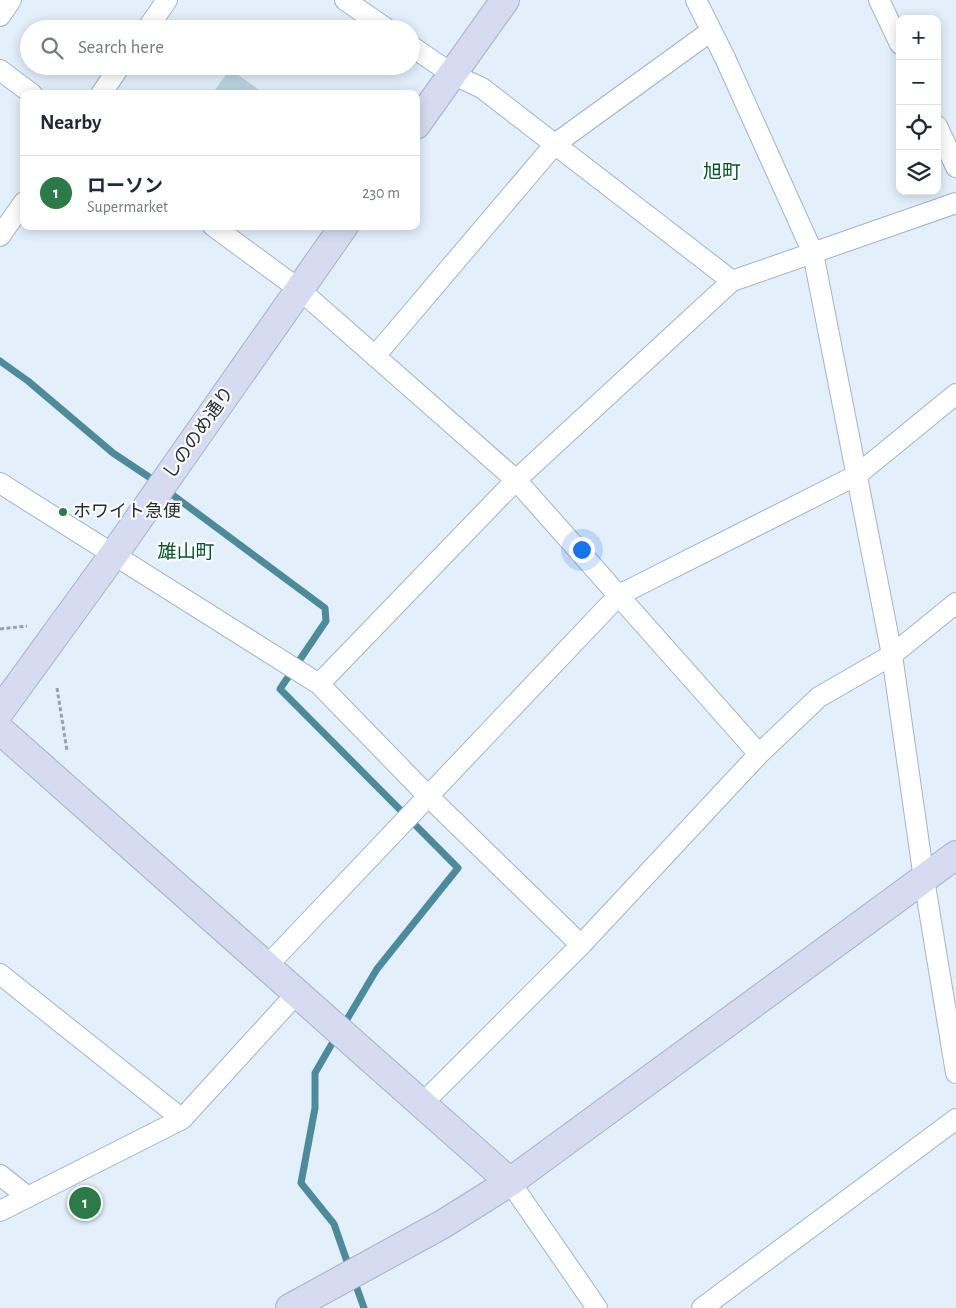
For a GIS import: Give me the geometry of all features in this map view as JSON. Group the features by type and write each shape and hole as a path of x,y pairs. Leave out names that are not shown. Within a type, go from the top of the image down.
{"street":[{"path":"0,16 11,0"},
{"path":"154,20 168,0"},
{"path":"345,0 374,20"},
{"path":"420,119 505,0"},
{"path":"696,0 813,253 892,655 924,879 956,1073"},
{"path":"879,0 896,36"},
{"path":"375,356 555,144 711,31"},
{"path":"420,52 452,74 482,88 732,281"},
{"path":"0,70 27,90"},
{"path":"104,90 114,75"},
{"path":"941,135 956,167"},
{"path":"319,684 516,480 732,281 956,203"},
{"path":"0,236 20,208"},
{"path":"218,230 300,290 516,480 759,754"},
{"name":"しののめ通り","path":"0,711 114,554 341,230"},
{"path":"266,966 618,595 857,475 956,394"},
{"path":"0,483 319,684 428,796 581,945"},
{"path":"422,1104 581,945 759,754 819,697 892,655 956,603"},
{"path":"0,730 510,1182 597,1308"},
{"path":"290,1308 443,1224 510,1182 956,855"},
{"path":"0,974 182,1119"},
{"path":"0,1211 182,1119 297,993"},
{"path":"702,1308 956,1119"},
{"path":"0,1175 28,1197"}],"path":[{"path":"0,629 27,626"},
{"path":"57,688 67,751"}],"building":[{"path":"226,75 238,75 259,90 215,90"}],"waterway":[{"path":"0,361 28,381 113,453 158,483"},
{"path":"166,490 325,608 326,621 280,689 458,868 377,969 343,1026"},
{"path":"337,1035 315,1073 315,1108 301,1183 334,1224 350,1270"},
{"path":"354,1280 364,1308"}],"place":[{"name":"ホワイト急便","path":"63,512"},
{"name":"ローソン","path":"85,1203"}],"district":[{"name":"旭町","path":"722,172"},
{"name":"雄山町","path":"186,552"}]}
